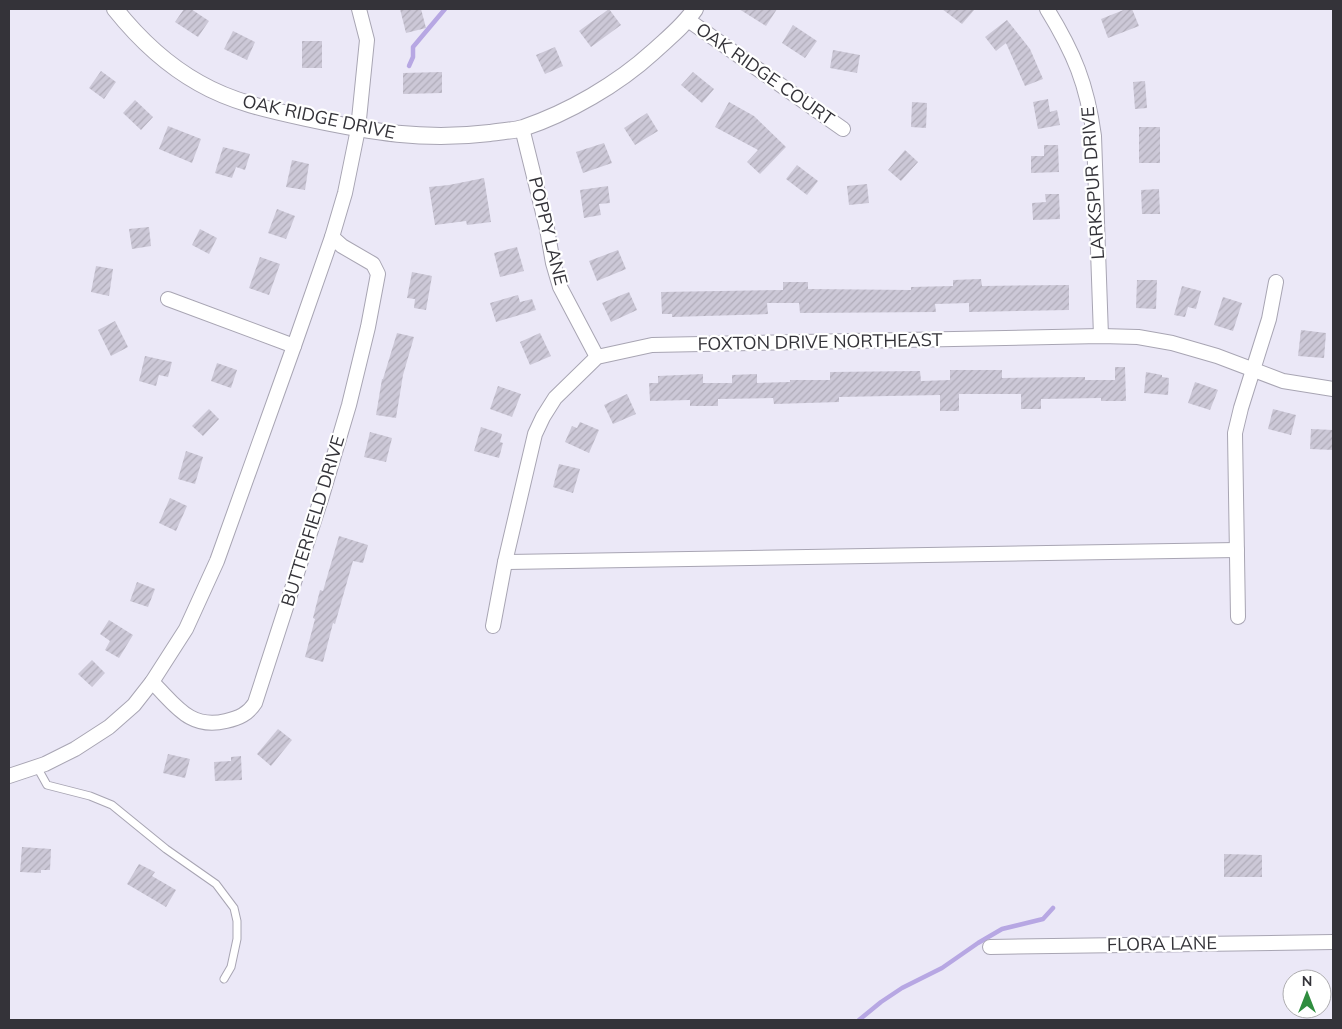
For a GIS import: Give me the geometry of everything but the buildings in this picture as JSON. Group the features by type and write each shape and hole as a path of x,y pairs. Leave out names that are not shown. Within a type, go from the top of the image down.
{"street":[{"name":"OAK RIDGE DRIVE","path":"115,9 153,52 172,67 200,84 229,97 264,109 358,129 432,137 466,136 522,128 554,115 600,92 638,66 691,14"},
{"path":"9,776 37,767 75,749 109,727 134,705 152,682 186,629 217,561 332,237 345,193 358,129 367,40 359,9"},
{"name":"LARKSPUR DRIVE","path":"1047,9 1067,42 1081,76 1090,106 1094,136 1101,336"},
{"name":"OAK RIDGE COURT","path":"691,14 843,128"},
{"name":"POPPY LANE","path":"522,128 548,229 553,263 560,287 597,357"},
{"name":"BUTTERFIELD DRIVE","path":"152,682 182,712 197,721 210,723 235,719 255,703 347,414 378,274 373,264 342,246 332,237"},
{"path":"1238,617 1235,433 1269,319 1276,282"},
{"path":"168,299 294,346"},
{"name":"FOXTON DRIVE NORTHEAST","path":"597,357 652,345 1101,336 1138,337 1172,343 1217,356 1283,381 1333,389"},
{"path":"493,626 505,562 535,434 555,398 597,357"},
{"path":"505,562 1237,550"},
{"name":"FLORA LANE","path":"990,947 1333,942"}],"lane":[{"path":"37,767 47,785 90,796 112,806 166,849 216,884 234,908 237,920 237,939 233,958 231,967 224,979"}],"waterway":[{"path":"409,66 413,57 413,47 445,9"},
{"path":"859,1020 902,988 942,968 1002,929 1043,919 1053,908"}]}
